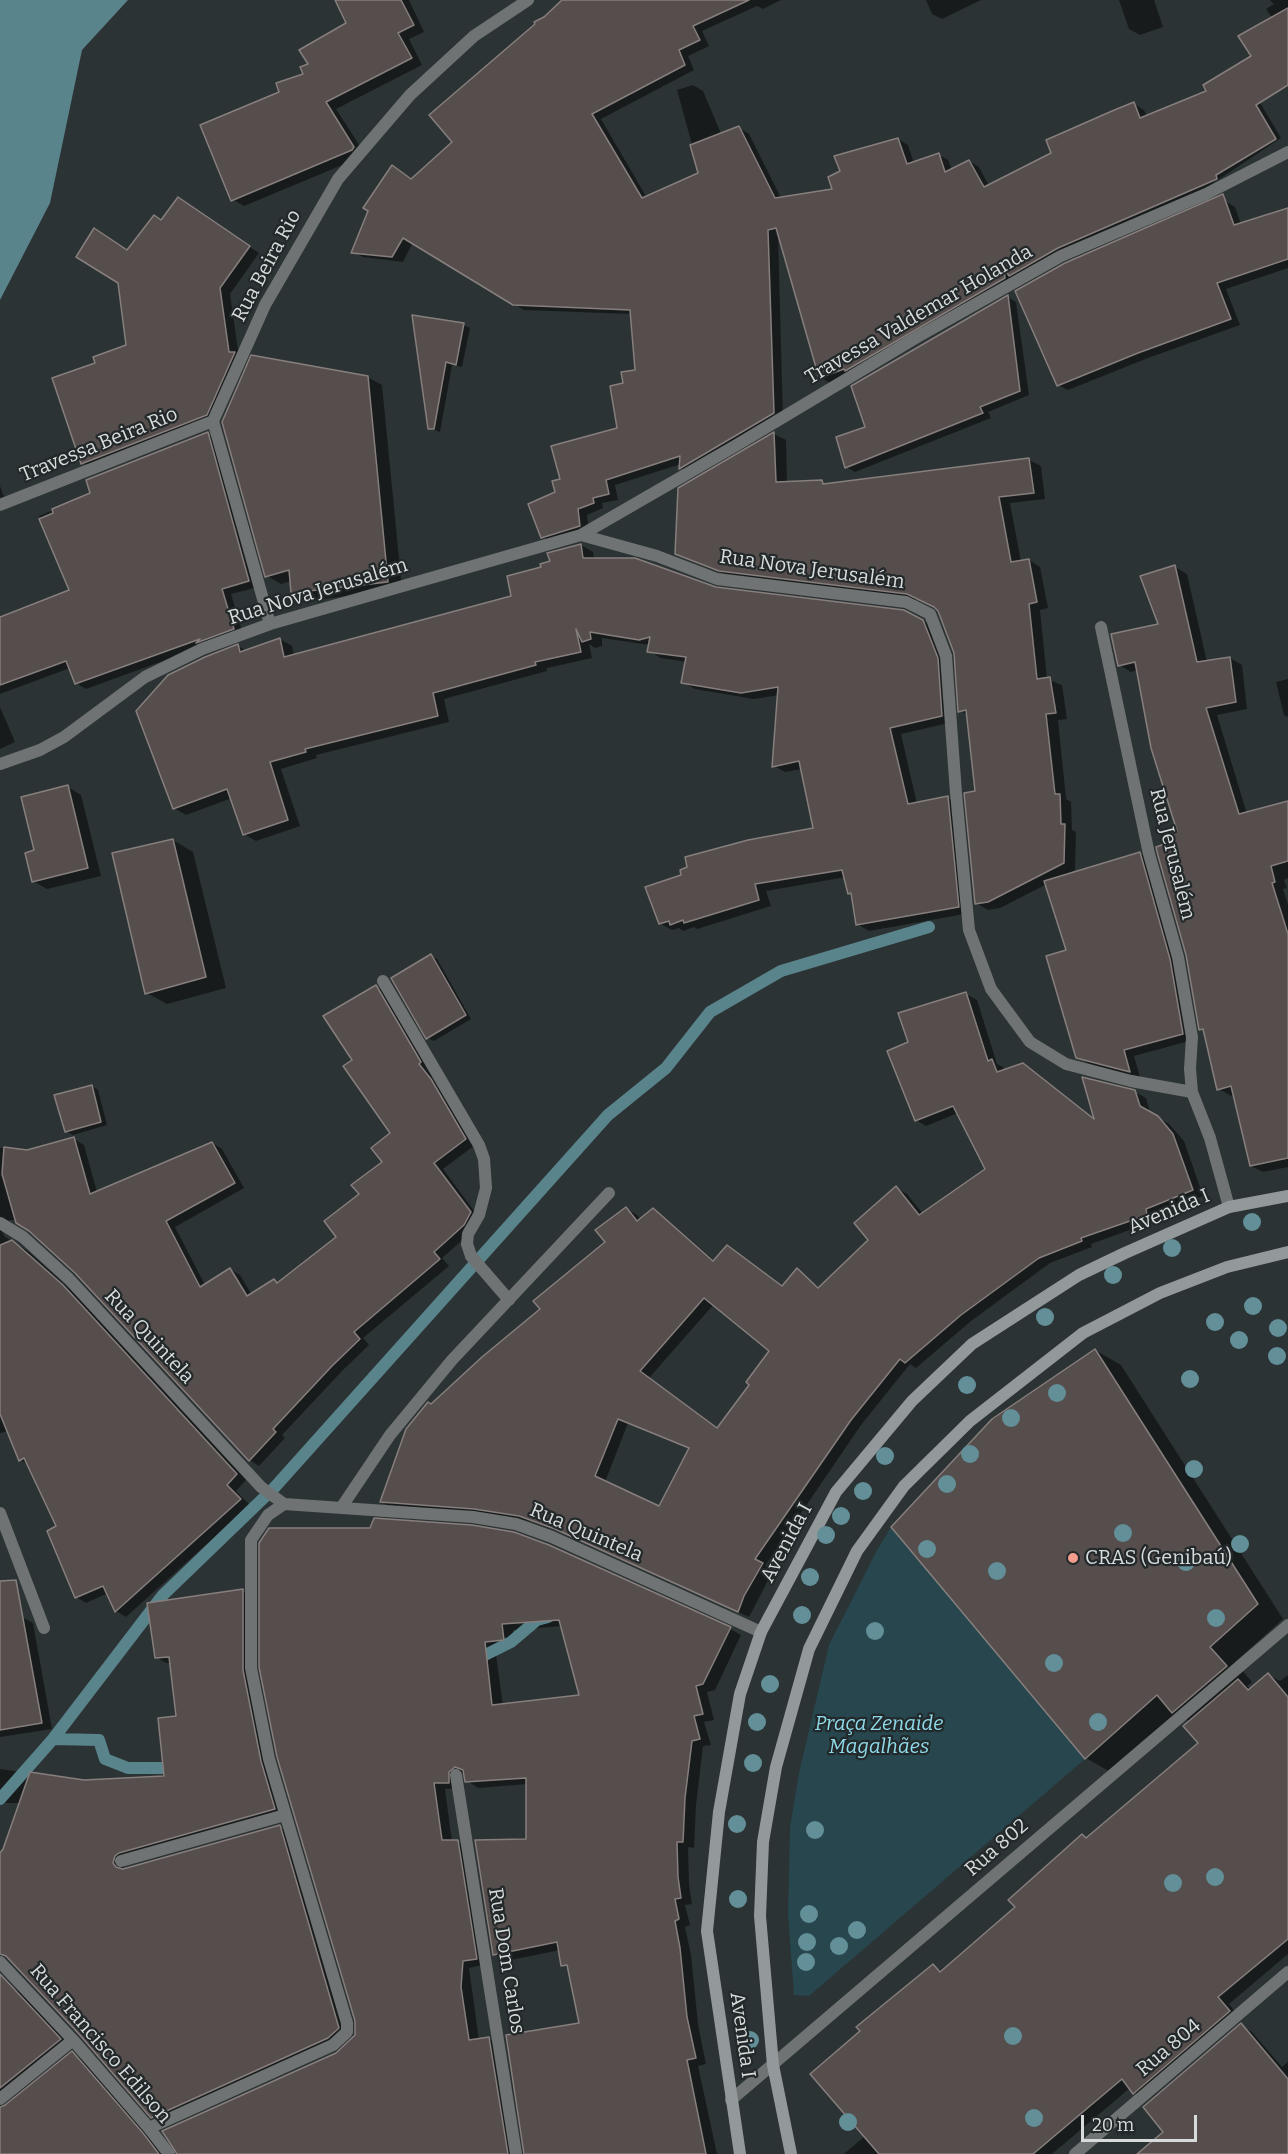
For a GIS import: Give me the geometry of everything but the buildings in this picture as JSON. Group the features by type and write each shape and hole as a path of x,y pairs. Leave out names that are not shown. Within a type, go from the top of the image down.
{"street":[{"name":"Rua Beira Rio","path":"213,421 265,305 338,179 410,95 474,36 528,0"},
{"name":"Travessa Valdemar Holanda","path":"581,534 735,446 917,337 1061,256 1206,194 1288,152"},
{"name":"Travessa Beira Rio","path":"0,505 213,421"},
{"path":"213,421 270,624"},
{"name":"Rua Nova Jerusalém","path":"0,764 40,750 64,737 137,683 169,664 202,649 270,624 581,534 657,556 717,579 906,602 930,614 946,657 969,930 991,988 1030,1042 1065,1064 1131,1081 1192,1092"},
{"name":"Rua Jerusalém","path":"1101,627 1149,854 1178,957 1192,1037 1190,1070 1192,1092"},
{"path":"383,981 479,1145 484,1159 486,1188 479,1215 468,1234 467,1244 471,1256 509,1300"},
{"path":"1192,1092 1210,1138 1229,1207"},
{"path":"341,1508 390,1435 452,1360 609,1193"},
{"name":"Avenida I","path":"740,2154 707,1931 719,1812 740,1694 761,1632 836,1492 912,1401 972,1344 1079,1275 1125,1252 1229,1207 1288,1196"},
{"name":"Rua Quintela","path":"0,1223 23,1237 69,1279 261,1487 282,1503 473,1517 516,1524 552,1536 761,1632"},
{"name":"Avenida I","path":"791,2154 773,2066 760,1916 763,1842 776,1767 809,1649 857,1551 904,1486 970,1421 1083,1333 1160,1293 1218,1270 1288,1252"},
{"path":"149,2128 333,2044 347,2032 347,2023 285,1815 251,1668 251,1540 268,1515 282,1503"},
{"path":"0,1513 44,1628"},
{"name":"Rua 802","path":"731,2100 1288,1625"},
{"name":"Rua Dom Carlos","path":"456,1775 516,2154"},
{"path":"121,1861 285,1815"},
{"name":"Rua Francisco Edilson","path":"0,1962 73,2040 169,2154"},
{"name":"Rua 804","path":"1075,2154 1288,1972"},
{"path":"0,2099 73,2040"}],"green space":[{"name":"Praça Zenaide Magalhães","path":"891,1527 1085,1759 809,1996 794,1995 788,1915 790,1827 799,1773 829,1645"}],"shaded area":[{"path":"0,0 128,0 82,50 50,203 0,300"}],"waterway":[{"path":"0,1799 53,1739 163,1595 274,1488 608,1115 666,1068 710,1012 781,971 929,927"},
{"path":"472,1658 485,1655 511,1642 537,1620 548,1617"},
{"path":"53,1739 99,1740 105,1759 128,1768 163,1768 178,1765"}],"place":[{"name":"CRAS (Genibaú)","path":"1073,1558"}]}
